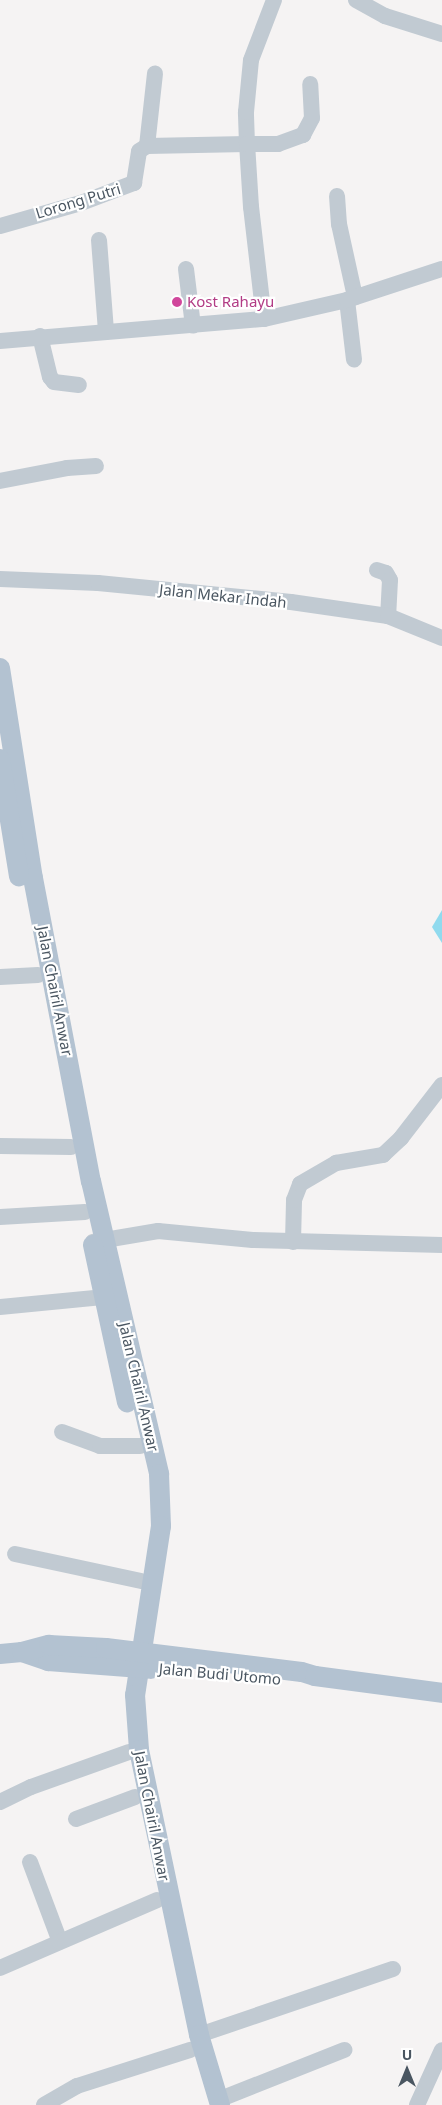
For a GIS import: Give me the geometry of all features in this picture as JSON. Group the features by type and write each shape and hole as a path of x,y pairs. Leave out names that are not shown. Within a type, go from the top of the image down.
{"main road":[{"name":"Jalan Chairil Anwar","path":"0,668 2,700 99,1240 158,1474 161,1500 156,1564 133,1659 141,1770 177,1961 195,2043 215,2103"},
{"name":"Jalan Chairil Anwar","path":"0,759 38,975 71,1147 85,1212 99,1240 103,1297 148,1479 151,1513 125,1716 135,1797 157,1900 177,1961"},
{"name":"Jalan Budi Utomo","path":"0,1654 22,1652 48,1661 133,1659 288,1680 315,1676 442,1693"}],"street":[{"path":"264,319 251,207 246,112 251,60 274,0"},
{"path":"356,0 385,16 442,34"},
{"path":"155,73 147,146 278,144 303,135 312,118 310,84"},
{"name":"Lorong Putri","path":"0,226 81,203 134,183 139,151 147,146"},
{"path":"337,196 339,224 351,298 354,360"},
{"path":"99,240 106,332"},
{"path":"186,269 193,326"},
{"path":"0,342 40,336 193,326 264,319 351,298 442,269"},
{"path":"40,336 50,377 54,382 79,385"},
{"path":"0,480 67,468 96,466"},
{"path":"377,570 386,573 390,580 388,616"},
{"name":"Jalan Mekar Indah","path":"0,579 98,583 291,602 388,616 442,638"},
{"path":"0,977 38,975"},
{"path":"292,1242 294,1200 300,1184 336,1163 383,1155 401,1138 442,1085"},
{"path":"0,1146 71,1147"},
{"path":"0,1217 85,1212"},
{"path":"99,1240 158,1231 292,1242 442,1245"},
{"path":"0,1307 103,1297"},
{"path":"62,1432 100,1446 140,1446"},
{"path":"15,1554 141,1581"},
{"path":"0,1802 31,1787 129,1752"},
{"path":"76,1819 135,1797"},
{"path":"30,1862 60,1942"},
{"path":"0,1968 157,1900"},
{"path":"44,2105 77,2086 393,1969"},
{"path":"215,2103 344,2050"},
{"path":"417,2105 442,2050"}],"water":[{"path":"442,910 442,943 432,927"}],"place":[{"name":"Kost Rahayu","path":"177,302"}]}
